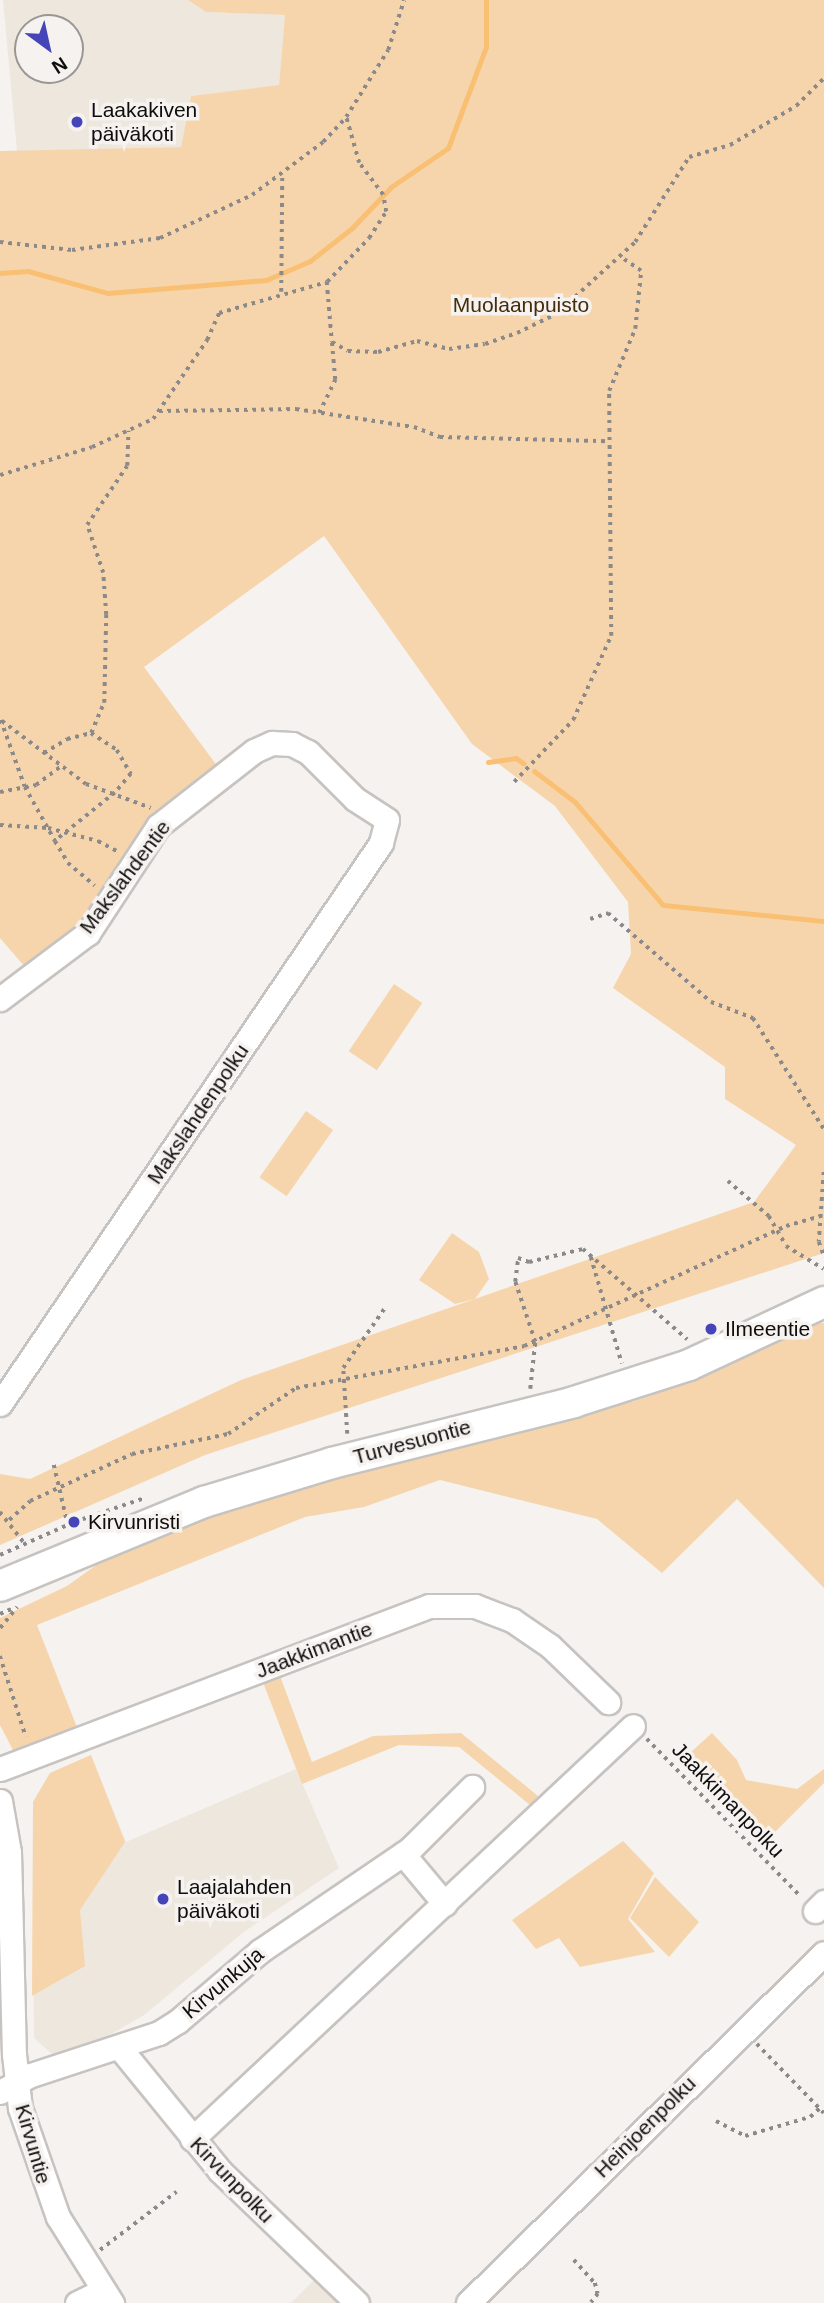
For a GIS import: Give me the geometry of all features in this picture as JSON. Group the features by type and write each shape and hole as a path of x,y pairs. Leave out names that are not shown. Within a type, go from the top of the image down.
{"main road":[{"name":"Turvesuontie","path":"9,1597 204,1502 667,1373 824,1302"}],"street":[{"name":"Makslahdentie","path":"0,999 88,933 135,861 170,816 254,751 272,743 292,744 308,752 355,799 387,820"},
{"name":"Makslahdenpolku","path":"0,1404 381,843 387,820"},
{"name":"Jaakkimantie","path":"0,1769 429,1606 475,1606 512,1620 550,1646 608,1702"},
{"path":"192,2139 633,1726"},
{"name":"Kirvunkuja","path":"9,2089 31,2075 159,2033 260,1951 403,1854 472,1787"},
{"name":"Kirvuntie","path":"0,1801 9,1852 9,2089 44,2186 107,2297"},
{"path":"403,1854 445,1904"},
{"name":"Heinjoenpolku","path":"468,2303 824,1953"},
{"name":"Kirvunpolku","path":"119,2047 192,2139 357,2303"},
{"path":"77,2303 107,2297"}],"path":[{"path":"0,242 72,250 160,238 216,215 282,174 346,117 388,50 404,0"},
{"path":"332,342 348,351 378,352 417,341 449,348 485,344 556,314 635,242 690,157 730,145 796,106 824,78"},
{"path":"0,475 92,447 153,419 206,340 219,313 281,292 327,282 369,238 386,212 383,195 359,163 346,117"},
{"path":"281,292 282,174"},
{"path":"514,782 573,720 611,636 609,391 624,348 635,329 641,271 620,257"},
{"path":"320,413 335,380 327,282"},
{"path":"159,411 320,413 414,427 440,436 609,440"},
{"path":"91,733 104,703 106,615 103,573 87,525 127,466 128,431"},
{"path":"0,720 86,784 170,816"},
{"path":"0,720 25,787 68,863 110,899"},
{"path":"44,753 67,739 91,733 117,750 131,774 115,793 55,841"},
{"path":"0,792 25,787 63,765"},
{"path":"0,825 48,828 65,832 98,841 135,861"},
{"path":"590,919 608,913 710,1002 753,1018 824,1129"},
{"path":"824,1172 819,1242 824,1256"},
{"path":"728,1181 769,1216 786,1247 824,1269"},
{"path":"9,1520 30,1501 132,1454 228,1434 296,1388 343,1382 535,1342 778,1232 820,1216"},
{"path":"530,1390 535,1342 515,1282 518,1258 529,1262 583,1249 687,1339"},
{"path":"590,1255 609,1310 622,1364"},
{"path":"347,1437 344,1368 384,1309"},
{"path":"54,1465 57,1488 68,1525"},
{"path":"0,1512 9,1520 25,1544"},
{"path":"0,1628 9,1597"},
{"path":"0,1656 31,1758"},
{"name":"Jaakkimanpolku","path":"633,1726 819,1906"},
{"path":"743,2030 824,2113"},
{"path":"716,2121 745,2136 810,2117 820,2108"},
{"path":"96,2253 176,2192"},
{"path":"90,2245 102,2262"},
{"path":"574,2260 595,2283 598,2294 591,2303"}],"shaded area":[{"path":"3,0 188,0 206,12 285,15 279,86 191,96 181,147 17,151"},
{"name":"Laajalahden päiväkoti","path":"91,1755 126,1842 296,1769 339,1868 245,1931 144,2015 103,2039 52,2054 34,2038 33,1802 50,1773"},
{"path":"317,2277 342,2303 291,2303"}],"green space":[{"name":"Muolaanpuisto","path":"188,0 824,0 824,1253 205,1455 0,1545 0,1474 30,1479 241,1380 754,1202 796,1145 725,1099 725,1067 613,988 631,954 628,902 555,806 472,744 324,536 144,667 218,767 83,923 25,967 0,938 0,151 181,147 191,96 279,85 285,15 206,12"},
{"path":"394,984 422,1003 377,1070 349,1051"},
{"path":"306,1111 333,1130 287,1196 260,1177"},
{"path":"452,1233 479,1252 489,1279 475,1299 455,1304 419,1280"},
{"path":"816,1323 824,1323 824,1588 737,1499 662,1573 597,1519 440,1480 364,1507 305,1517 37,1625 78,1730 16,1756 0,1725 0,1618 67,1586 109,1556 266,1495 635,1401 702,1377"},
{"path":"280,1676 312,1762 373,1736 461,1733 538,1796 530,1805 459,1747 399,1745 302,1784 261,1677"},
{"path":"712,1733 737,1760 746,1780 797,1789 824,1769 824,1783 761,1846 680,1762"},
{"path":"91,1755 125,1842 80,1910 85,1966 32,1996 33,1802 50,1773"},
{"path":"623,1841 654,1873 628,1919 655,1952 580,1967 559,1938 536,1949 512,1920"},
{"path":"655,1877 699,1922 669,1957 630,1918"}],"waterway":[{"path":"0,273 28,271 108,293 266,280 310,261 352,228 391,187 448,148 486,47 486,0"},
{"path":"488,762 516,758 523,763"},
{"path":"534,771 575,802 663,905 824,921"}],"place":[{"name":"Laakakiven päiväkoti","path":"77,122"},
{"name":"Ilmeentie","path":"711,1329"},
{"name":"Kirvunristi","path":"74,1522"},
{"name":"Laajalahden päiväkoti","path":"163,1899"}]}
